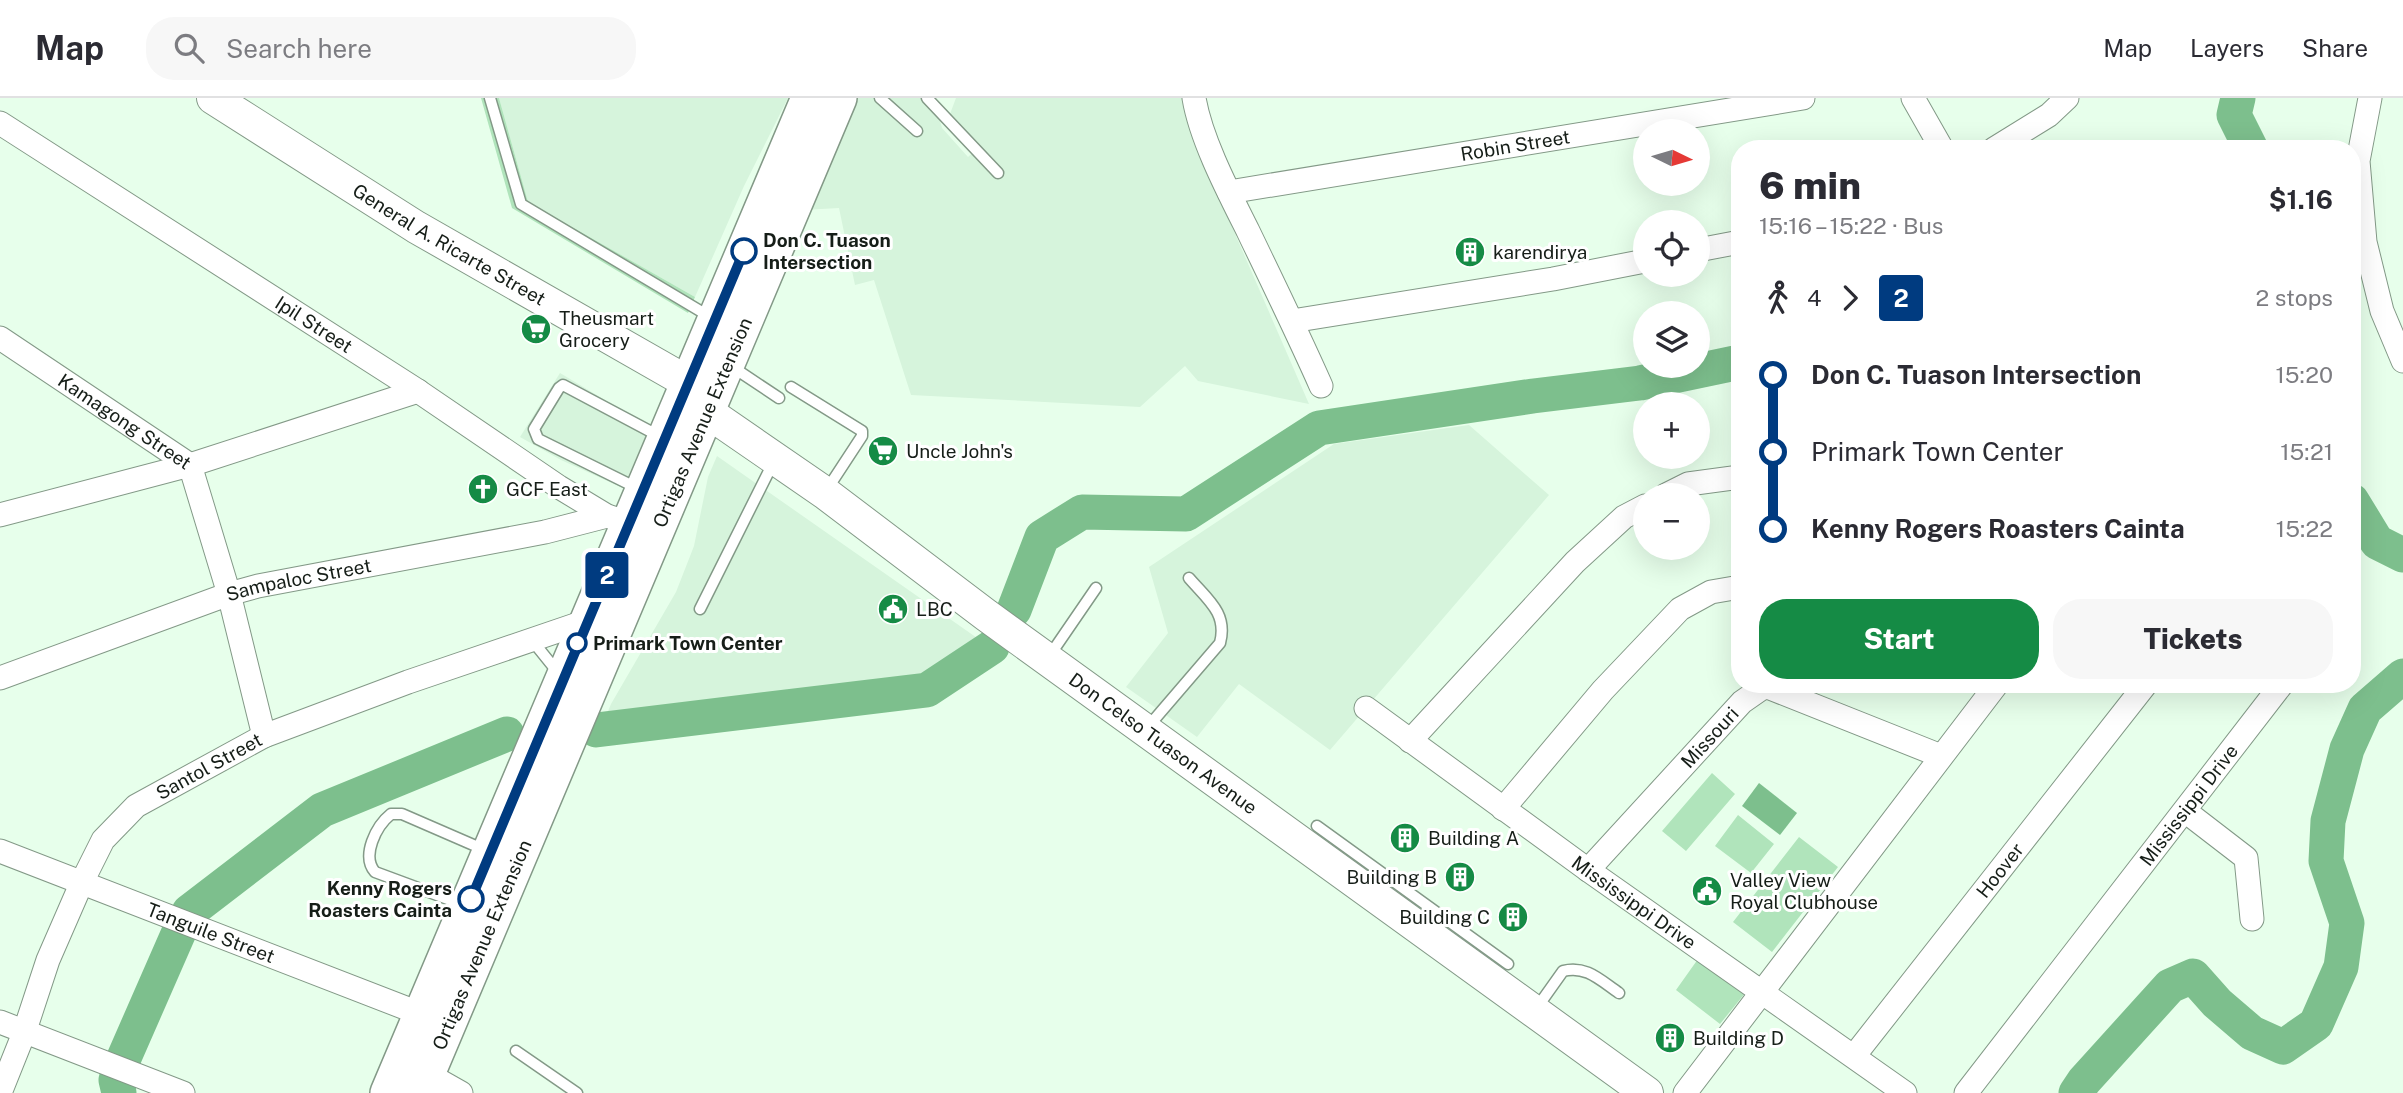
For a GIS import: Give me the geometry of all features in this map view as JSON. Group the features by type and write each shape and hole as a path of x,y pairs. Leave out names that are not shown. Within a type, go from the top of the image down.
{"main road":[{"name":"Ortigas Avenue Extension","path":"388,1093 416,1075 698,397 715,320 809,98"},
{"name":"Ortigas Avenue Extension","path":"416,1075 421,1014 587,621 618,519 643,491 665,439 726,363 839,98"}],"street":[{"name":"General A. Ricarte Street","path":"214,98 416,227 698,397"},
{"path":"1194,98 1197,114 1229,192 1321,386"},
{"name":"Robin Street","path":"1229,192 1803,98"},
{"path":"1913,98 1937,140"},
{"path":"2009,140 2049,115 2067,98"},
{"path":"2361,145 2370,98"},
{"name":"Ipil Street","path":"0,122 418,391 559,487 618,519"},
{"path":"2361,196 2365,242 2382,311 2400,350"},
{"path":"1710,248 1731,244"},
{"path":"1292,321 1633,263"},
{"name":"Kamagong Street","path":"0,338 190,465 229,594 264,736"},
{"path":"0,515 190,465 418,391"},
{"name":"Don Celso Tuason Avenue","path":"698,397 775,458 1145,730 1493,963 1534,1012 1638,1090"},
{"path":"1695,483 1731,478"},
{"path":"1410,741 1575,562 1623,517 1633,512"},
{"name":"Sampaloc Street","path":"0,678 229,594 258,586 618,519"},
{"path":"1503,809 1603,690 1680,608 1711,592 1731,589"},
{"name":"Santol Street","path":"0,1093 24,1033 48,960 82,882 103,840 136,806 264,736 396,686 587,621"},
{"name":"Missouri","path":"1588,870 1742,702 1755,693"},
{"name":"Missouri","path":"1783,693 1941,756"},
{"path":"1685,1093 1990,693"},
{"name":"Hoover","path":"1854,1056 2139,693"},
{"name":"Mississippi Drive","path":"1966,1093 2275,693"},
{"name":"Mississippi Drive","path":"1366,708 1588,870 1905,1093"},
{"path":"2185,811 2246,858 2252,919"},
{"name":"Tanguile Street","path":"0,850 421,1014"},
{"path":"0,1023 183,1093"},
{"path":"416,1075 461,1093"}],"lane":[{"path":"490,98 521,204 715,320"},
{"path":"880,98 917,131"},
{"path":"927,98 998,173"},
{"path":"726,363 779,398"},
{"path":"643,491 538,439 534,429 563,385 665,439"},
{"path":"791,387 862,432 825,493"},
{"path":"700,609 775,458"},
{"path":"1145,730 1220,643 1224,630 1221,615 1189,578"},
{"path":"1047,660 1096,588"},
{"path":"531,639 562,679"},
{"path":"468,906 375,872 369,866 368,853 382,821 391,814 402,814 490,852"},
{"path":"1317,826 1493,963"},
{"path":"1534,1012 1563,971 1576,968 1586,971 1619,993"},
{"path":"516,1051 577,1093"}],"shaded area":[{"path":"481,98 499,98 528,202 695,297 688,313 512,208"},
{"path":"499,98 788,98 744,186 695,297 528,202"},
{"path":"852,98 921,98 939,117 942,128 968,157 980,146 950,114 956,98 1187,98 1196,144 1309,404 1198,381 1185,366 1140,407 911,395 874,280 855,285 839,208 803,210"},
{"path":"560,373 650,427 623,488 561,460 520,437"},
{"path":"1469,425 1549,495 1330,750 1239,684 1197,737 1126,687 1168,633 1149,567 1334,444"},
{"name":"Primark Town Center","path":"717,456 990,647 932,696 745,721 598,735 611,704 676,592 694,546 708,477"},
{"path":"1712,773 1735,794 1686,851 1662,831"},
{"path":"1759,783 1797,813 1780,835 1742,806"},
{"path":"1738,815 1774,844 1751,873 1715,846"},
{"path":"1799,837 1838,867 1772,952 1733,922"},
{"path":"1698,959 1746,992 1720,1024 1676,990"}],"waterway":[{"path":"2238,98 2234,115 2246,140"},
{"path":"1014,610 1042,537 1082,512 1186,514 1319,428 1640,383 1731,364"},
{"path":"2361,516 2377,542 2403,555"},
{"path":"596,730 927,690 992,647"},
{"path":"2076,1093 2170,986 2193,976 2217,1003 2252,1033 2283,1047 2316,1024 2341,967 2347,923 2326,861 2328,821 2347,749 2365,709 2403,676"},
{"path":"189,912 322,810 507,734"},
{"path":"123,1060 179,932"},
{"path":"116,1080 119,1093"}],"bus line":[{"name":"2","path":"471,899 744,251"}],"place":[{"name":"Don C. Tuason Intersection","path":"744,251"},
{"name":"karendirya","path":"1470,252"},
{"name":"Theusmart Grocery","path":"536,329"},
{"name":"Uncle John's","path":"883,451"},
{"name":"GCF East","path":"483,489"},
{"name":"LBC","path":"893,609"},
{"name":"Primark Town Center","path":"577,643"},
{"name":"Building A","path":"1405,838"},
{"name":"Building B","path":"1460,877"},
{"name":"Valley View Royal Clubhouse","path":"1707,891"},
{"name":"Kenny Rogers Roasters Cainta","path":"471,899"},
{"name":"Building C","path":"1513,917"},
{"name":"Building D","path":"1670,1038"}]}
